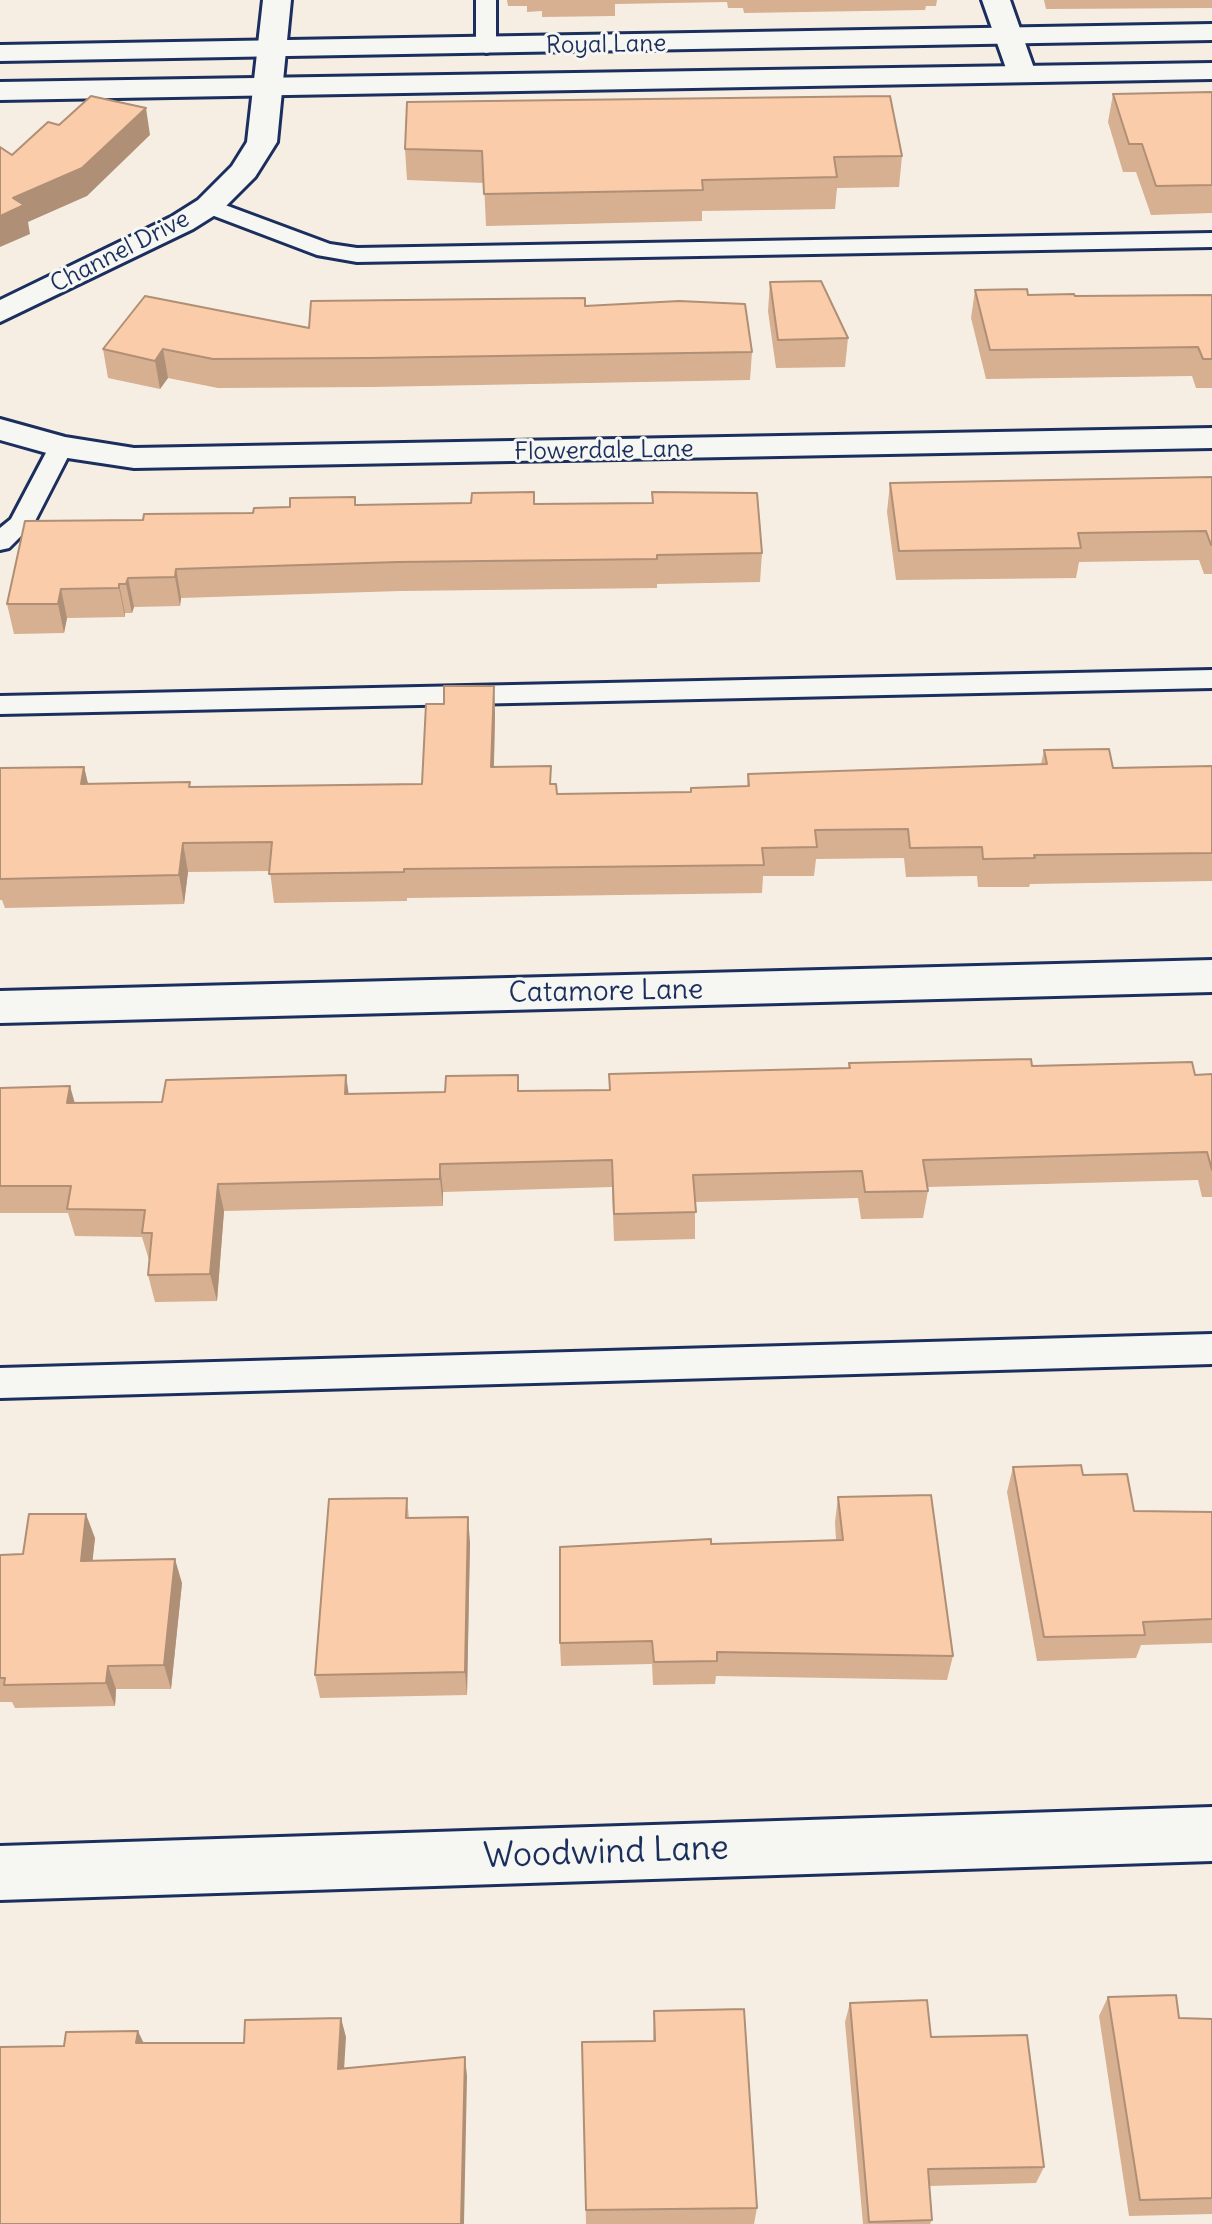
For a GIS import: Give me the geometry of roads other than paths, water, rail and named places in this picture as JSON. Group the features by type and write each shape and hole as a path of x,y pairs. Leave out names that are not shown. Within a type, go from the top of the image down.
{"street":[{"name":"Channel Drive","path":"0,312 182,223 209,206 244,171 262,142 277,0"},
{"path":"996,0 1022,74"},
{"name":"Royal Lane","path":"0,53 486,47 1212,32"},
{"name":"Royal Lane","path":"0,91 1212,71"},
{"name":"Flowerdale Lane","path":"0,429 61,447 134,458 1212,438"},
{"name":"Catamore Lane","path":"0,1007 1212,976"},
{"name":"Woodwind Lane","path":"0,1873 1212,1834"}],"lane":[{"path":"486,0 486,47"},
{"path":"209,206 325,250 357,255 1212,240"},
{"path":"0,542 21,523 61,447"},
{"path":"0,705 1212,679"},
{"path":"0,1383 1212,1349"}]}
